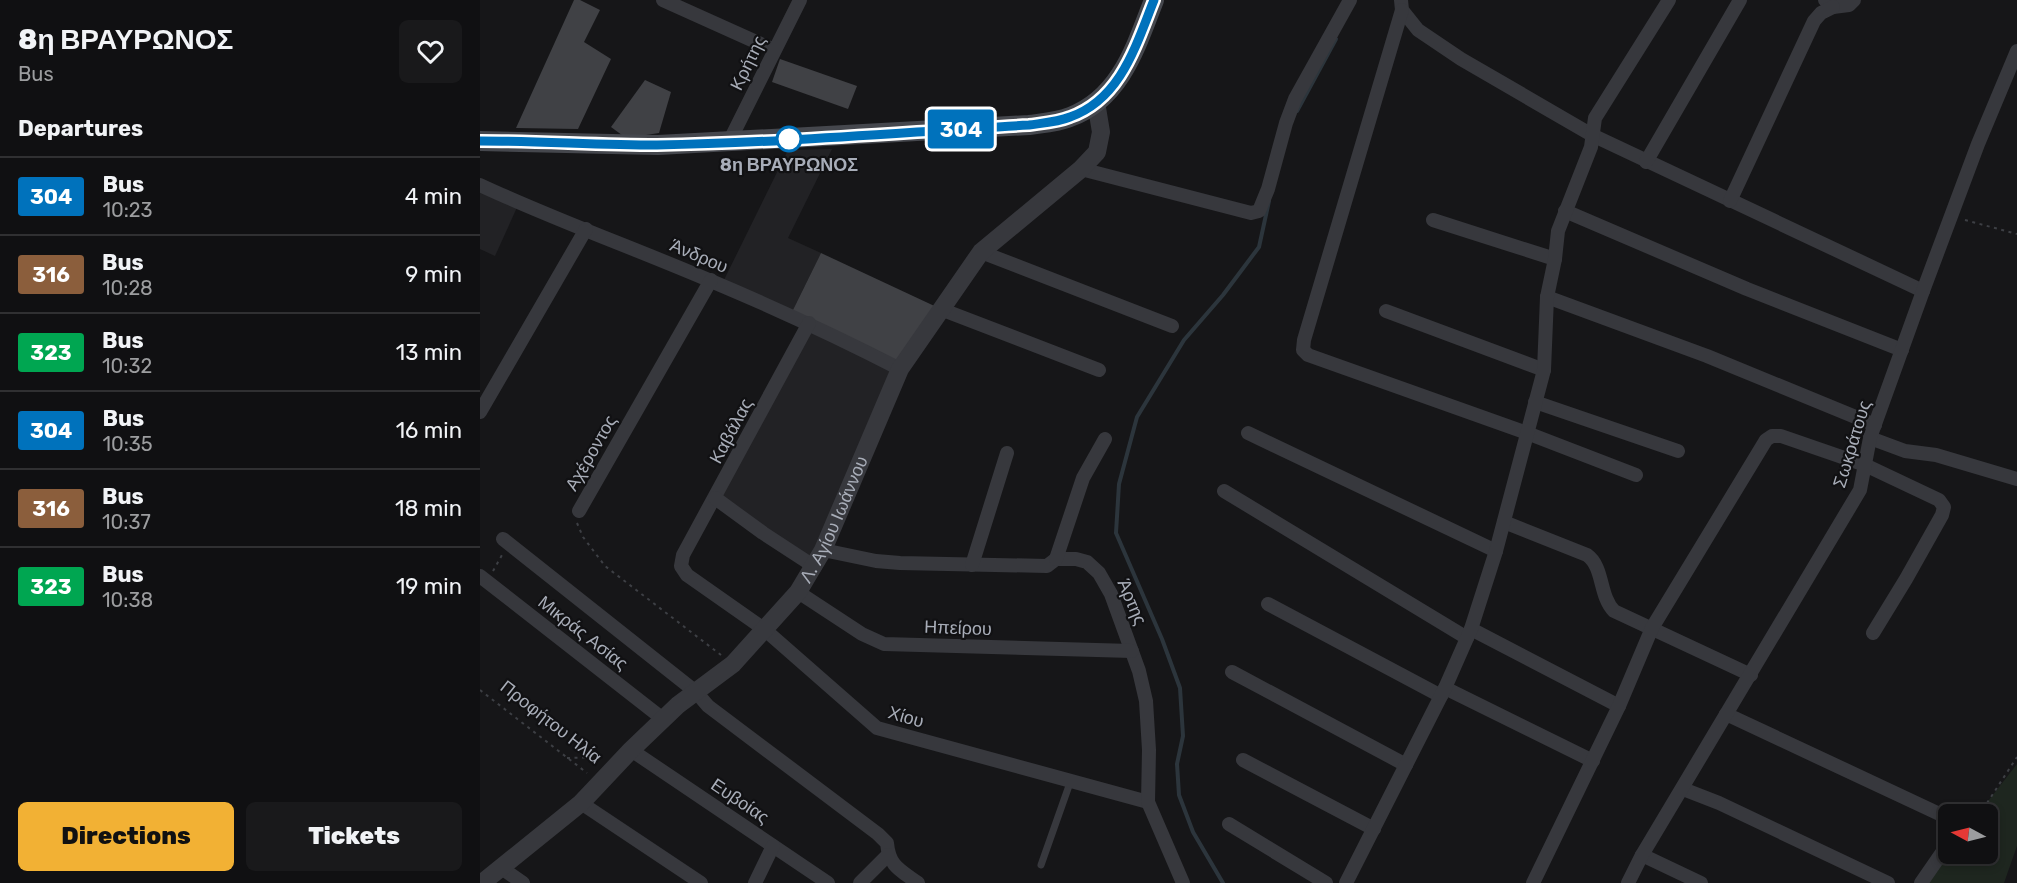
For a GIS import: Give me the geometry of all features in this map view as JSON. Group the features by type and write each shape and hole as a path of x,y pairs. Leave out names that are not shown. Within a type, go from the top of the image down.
{"main road":[{"path":"481,140 635,145 729,142 1029,125 1069,118 1096,102 1113,87 1131,59 1154,0"}],"street":[{"path":"663,0 774,50"},
{"name":"Κρήτης","path":"729,142 800,0"},
{"path":"1081,169 1251,213 1259,212 1295,99 1350,0"},
{"path":"1346,883 1443,692 1469,634 1496,551 1544,370 1547,297 1558,231 1591,147 1595,118 1669,0"},
{"path":"1646,162 1740,0"},
{"path":"1730,201 1814,21 1829,4 1849,5 1854,0"},
{"path":"1401,5 1418,30 1461,59 1592,135 1923,291"},
{"path":"1401,5 1303,350 1308,355 1527,433 1636,475"},
{"name":"Σωκράτους","path":"1628,883 1642,855 1860,490 1873,431 1923,291 1978,144 2017,51"},
{"name":"Λ. Αγίου Ιωάννου","path":"482,883 581,803 663,719 733,664 798,592 819,559 900,369 981,252 1081,169 1097,152 1101,139 1101,125 1096,102"},
{"name":"Άνδρου","path":"480,185 527,207 711,280 808,323 900,369"},
{"path":"1565,211 1747,289 1902,350"},
{"path":"1433,220 1555,259"},
{"path":"480,412 586,229"},
{"path":"981,252 1172,326"},
{"name":"Αχέροντος","path":"579,511 711,280"},
{"path":"1547,297 1707,356 1873,431 1905,450 1936,455 2017,479"},
{"path":"943,310 1099,370"},
{"path":"1386,311 1544,370"},
{"name":"Καβάλας","path":"683,555 808,323"},
{"path":"1535,402 1678,451"},
{"path":"1248,433 1496,551"},
{"path":"1533,883 1619,706 1652,628 1766,440 1772,436 1781,436 1865,465 1940,500 1944,507 1942,515 1906,579 1873,633"},
{"path":"1056,560 1083,478 1105,439"},
{"path":"972,565 1007,453"},
{"path":"1224,491 1469,634 1619,706"},
{"path":"715,498 763,533 819,559"},
{"path":"1504,522 1587,555 1594,560 1608,605 1614,611 1751,675"},
{"path":"506,542 696,692 708,706 878,834 887,843 888,855 894,867 918,883"},
{"name":"Χίου","path":"683,555 681,566 687,576 764,629 877,728 1148,802"},
{"name":"Άρτης","path":"819,559 1047,566 1056,560 1076,559 1087,562 1099,573 1111,594 1139,671 1146,701 1149,750 1148,802 1183,883"},
{"name":"Μικράς Ασίας","path":"483,579 663,719"},
{"name":"Ηπείρου","path":"798,592 862,634 884,644 1132,651"},
{"path":"1268,604 1443,692 1593,761"},
{"path":"1232,672 1406,765"},
{"path":"1726,714 1938,814"},
{"name":"Ευβοίας","path":"628,753 828,883"},
{"path":"1243,760 1374,829"},
{"path":"1683,789 1719,803 1888,883"},
{"path":"581,803 701,883"},
{"path":"1229,824 1326,883"},
{"path":"755,883 773,846"},
{"path":"860,883 888,855"},
{"path":"1642,855 1701,883"},
{"path":"1921,883 1938,858"},
{"path":"500,867 523,883"}],"lane":[{"path":"1041,866 1071,780"}],"path":[{"path":"1951,216 2017,234"},
{"name":"Αχέροντος","path":"579,511 578,527 605,566 733,664"},
{"path":"483,579 506,542"},
{"name":"Προφήτου Ηλία","path":"480,690 599,783"},
{"path":"567,758 628,753"},
{"path":"1987,803 2017,757"}],"shaded area":[{"path":"832,149 788,238 821,253 792,312 722,284 788,150"},
{"path":"480,185 519,203 495,256 480,249"},
{"path":"809,323 900,369 815,567 715,498"},
{"path":"2017,764 2017,846 2004,883 1920,883 1938,864 1998,864 1998,804 1986,804"}],"building":[{"path":"574,0 580,0 600,10 584,42 611,59 578,129 516,128"},
{"path":"780,59 857,86 848,109 772,82"},
{"path":"645,80 671,92 659,133 626,138 611,127"},
{"path":"821,253 943,310 900,369 792,312"}],"waterway":[{"path":"1297,111 1336,39"},
{"path":"1223,883 1193,832 1179,795 1177,764 1183,736 1180,688 1162,639 1116,533 1119,484 1137,417 1184,340 1223,295 1259,247 1269,201"}],"bus line":[{"name":"304","path":"480,141 658,145 1029,125 1069,118 1087,109 1113,87 1131,59 1154,0"}],"place":[{"name":"8η ΒΡΑΥΡΩΝΟΣ","path":"789,139"}]}
